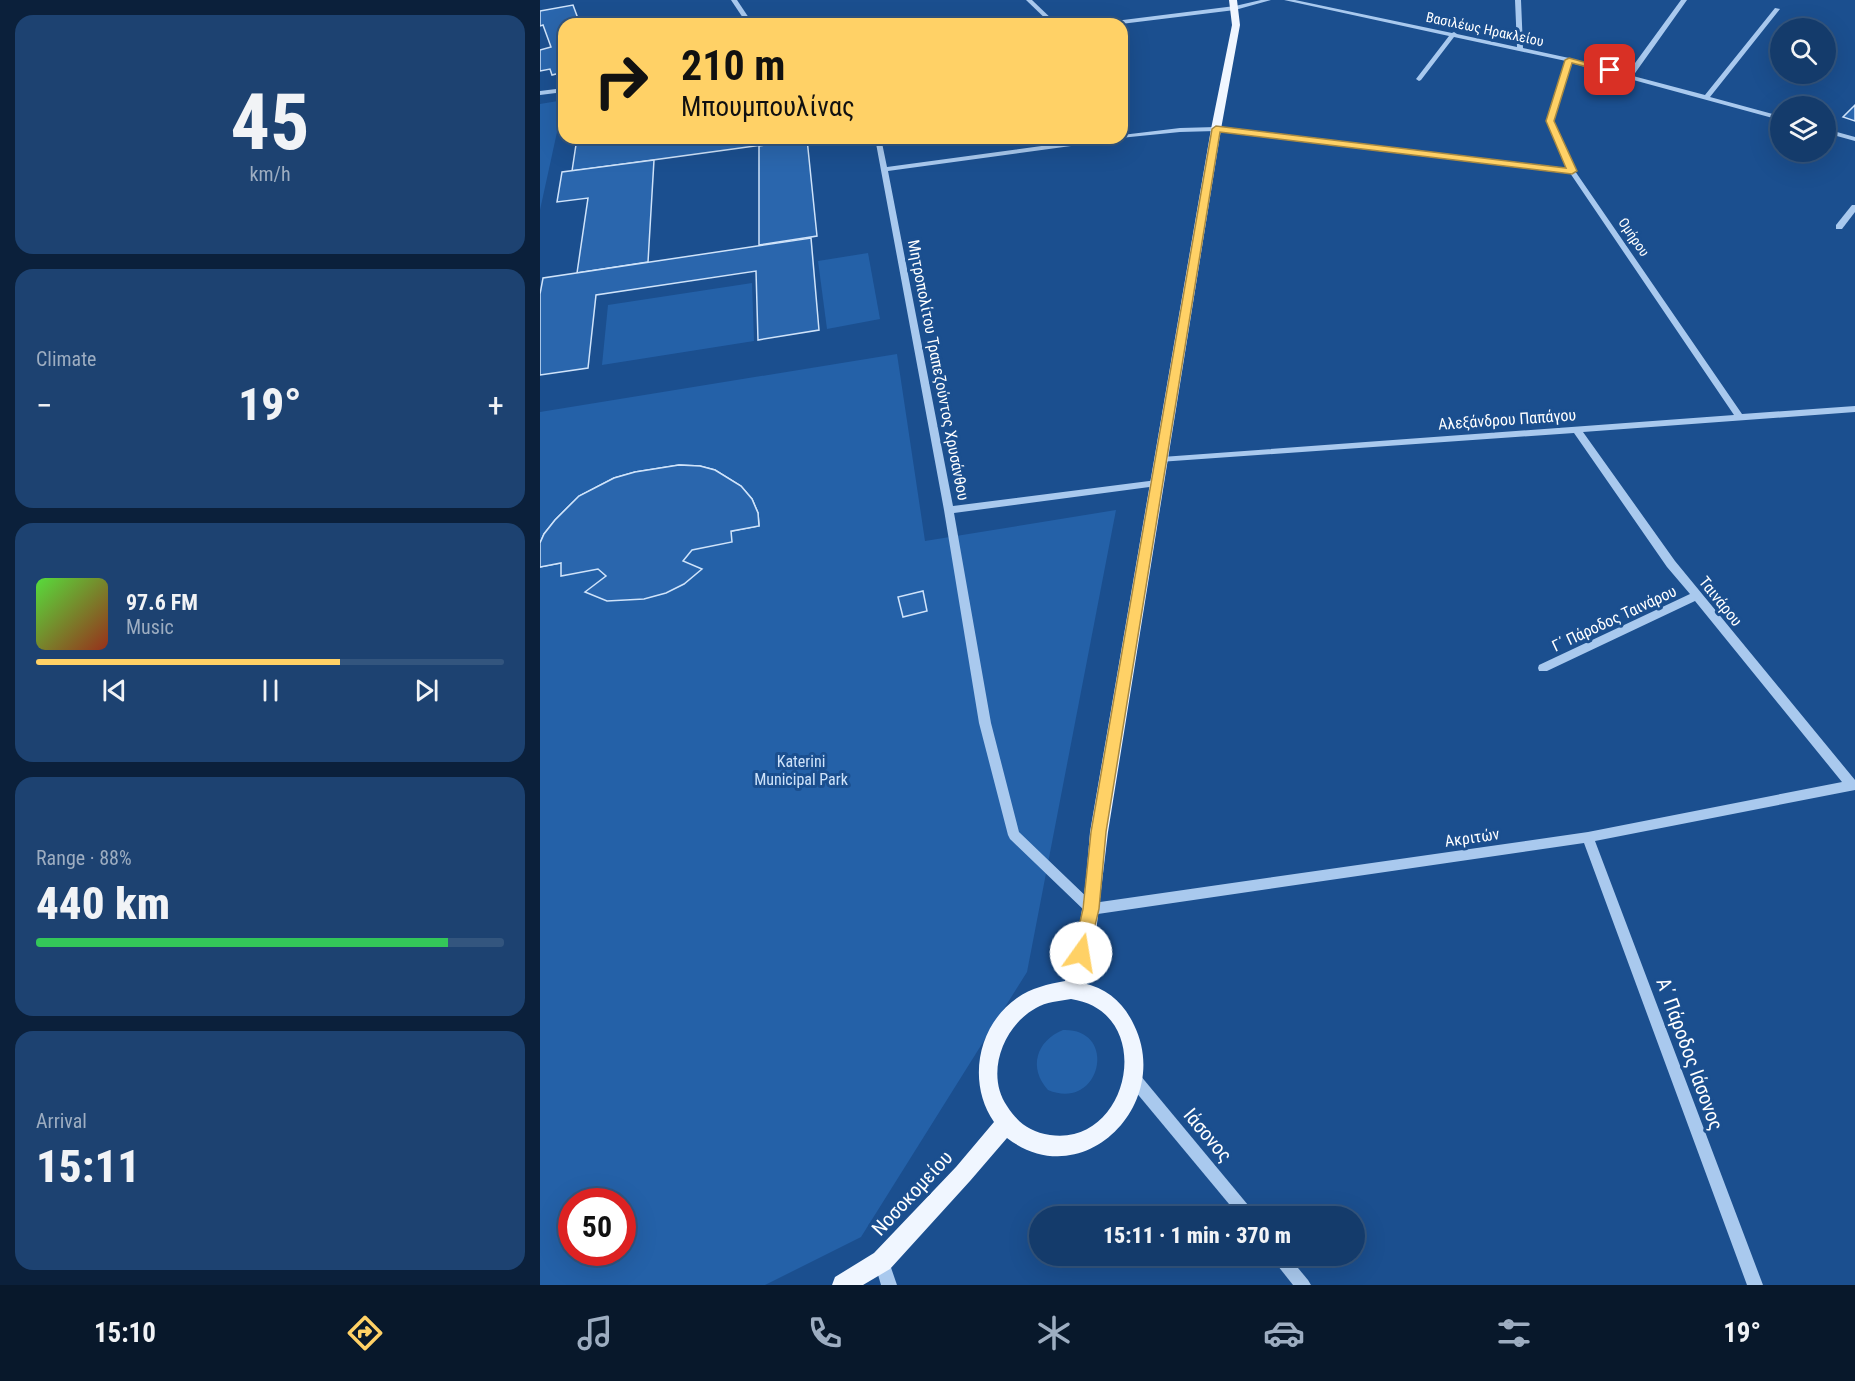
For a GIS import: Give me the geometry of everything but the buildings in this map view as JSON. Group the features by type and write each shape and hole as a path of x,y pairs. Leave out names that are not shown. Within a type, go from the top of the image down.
{"main road":[{"path":"1071,990 1080,967 1091,909 1099,832 1216,129 1236,25 1234,4"},
{"path":"1071,990 1094,995 1114,1009 1129,1028 1136,1053 1135,1080 1126,1103 1111,1123 1092,1137 1069,1145 1045,1146 1023,1138 1006,1123 992,1101 988,1074 992,1047 1005,1023 1023,1005 1046,993 1071,990"},
{"name":"Νοσοκομείου","path":"843,1285 882,1261 963,1174 1006,1123"}],"street":[{"path":"734,0 746,18"},
{"path":"1029,0 1048,18"},
{"path":"1128,21 1268,0"},
{"name":"Βασιλέως Ηρακλείου","path":"1287,0 1569,60 1770,115"},
{"path":"1518,0 1520,49"},
{"path":"1630,75 1684,0"},
{"path":"1707,97 1777,9"},
{"path":"1419,79 1454,34"},
{"name":"Ομήρου","path":"1569,60 1550,121 1572,171 1739,416"},
{"path":"540,93 558,91"},
{"path":"1128,136 1180,130 1216,129 1572,171"},
{"path":"1836,134 1855,139"},
{"name":"Μητροπολίτου Τραπεζούντος Χρυσάνθου","path":"879,144 949,510 1157,483"},
{"path":"884,169 1070,144"},
{"path":"1839,227 1855,207"},
{"name":"Αλεξάνδρου Παπάγου","path":"1162,460 1855,409"},
{"name":"Ταινάρου","path":"1576,429 1671,564 1853,785"},
{"path":"949,510 985,723 1014,835 1091,909"},
{"name":"Γ΄ Πάροδος Ταινάρου","path":"1543,668 1697,595"},
{"name":"Ακριτών","path":"1091,909 1588,837 1853,785"},
{"name":"Α΄ Πάροδος Ιάσονος","path":"1588,837 1755,1285"},
{"name":"Ιάσονος","path":"1135,1080 1240,1206"},
{"path":"882,1261 889,1285"},
{"path":"1287,1266 1303,1285"}],"green space":[{"path":"558,101 558,128 540,210 540,104"},
{"path":"868,253 880,319 827,329 818,261"},
{"path":"752,283 754,341 602,365 608,305"},
{"name":"Katerini Municipal Park","path":"897,354 925,541 1116,510 1027,972 861,1237 765,1285 540,1285 540,412"},
{"path":"1063,1030 1081,1033 1092,1042 1097,1054 1096,1068 1091,1080 1081,1090 1066,1094 1048,1090 1038,1073 1037,1064 1041,1048 1046,1041"}],"route":[{"path":"1081,953 1091,909 1099,832 1216,129 1572,171 1550,121 1569,60 1610,70"}]}
